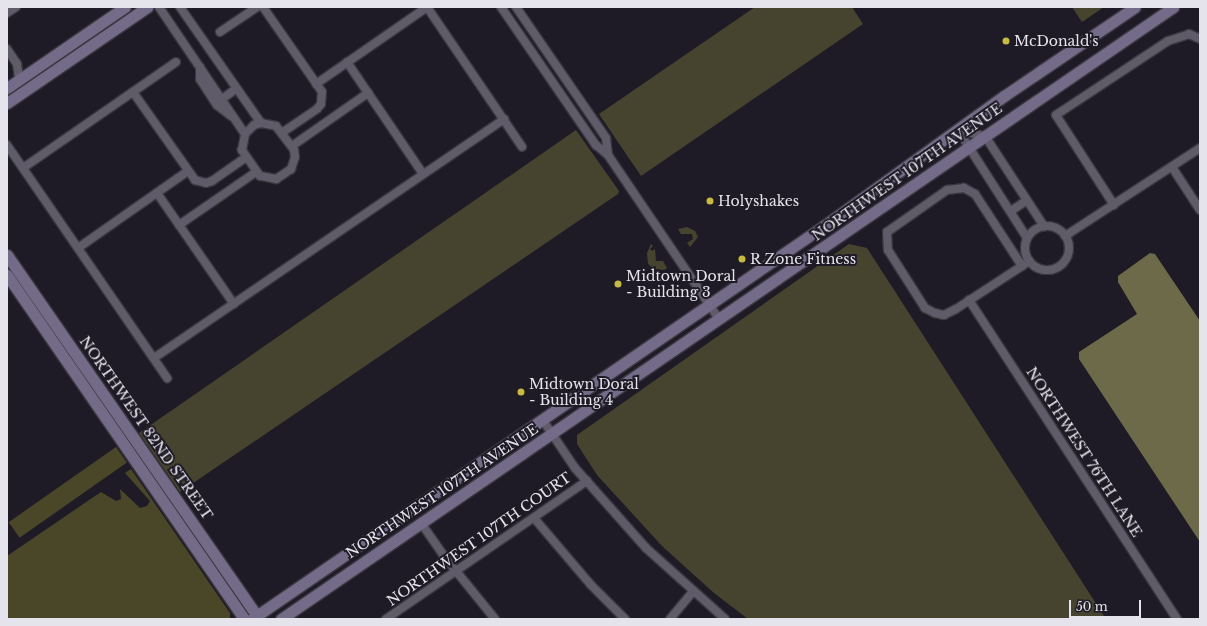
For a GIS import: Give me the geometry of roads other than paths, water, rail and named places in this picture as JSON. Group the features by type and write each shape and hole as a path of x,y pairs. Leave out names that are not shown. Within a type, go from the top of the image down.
{"main road":[{"path":"7,88 125,7"},
{"path":"7,103 147,7"},
{"name":"NORTHWEST 107TH AVENUE","path":"256,618 709,305 1136,7"},
{"name":"NORTHWEST 107TH AVENUE","path":"281,619 1173,7"},
{"name":"NORTHWEST 82ND STREET","path":"7,255 256,618"},
{"name":"NORTHWEST 82ND STREET","path":"7,275 244,619"}],"street":[{"path":"7,13 16,7"},
{"path":"159,7 222,99 232,117 245,134"},
{"path":"180,7 261,123"},
{"path":"220,32 256,7"},
{"path":"263,7 322,92 321,104 283,132"},
{"path":"316,84 427,7 522,147"},
{"path":"501,7 596,145 608,155 719,319"},
{"path":"516,7 606,138 608,155"},
{"path":"1114,205 1056,115 1168,41 1189,34 1200,39"},
{"path":"7,49 17,64 20,79"},
{"path":"23,168 176,62"},
{"path":"347,62 423,174"},
{"path":"200,67 200,79 217,104 232,117"},
{"path":"222,99 236,89"},
{"path":"133,92 195,180 206,183 246,158"},
{"path":"292,146 368,94"},
{"path":"154,358 504,119"},
{"path":"261,123 276,126 283,132 292,146 295,157 287,173 271,180 256,172 246,158 242,145 248,129 261,123"},
{"path":"958,130 985,136 1026,201 1044,226"},
{"path":"958,130 1027,238"},
{"path":"7,145 167,378"},
{"path":"1065,236 1200,148"},
{"path":"1172,167 1200,210"},
{"path":"78,248 188,171"},
{"path":"179,225 256,172"},
{"path":"1025,264 969,300 944,314 935,313 925,308 888,250 886,241 887,232 893,226 947,190 964,188 975,194 1025,264 1045,271 1058,268 1069,252 1065,236 1056,228 1044,226 1033,231 1027,238 1024,248 1025,264"},
{"path":"157,193 234,304"},
{"path":"1011,211 1026,201"},
{"name":"NORTHWEST 76TH LANE","path":"969,300 1177,619"},
{"path":"542,419 551,434 587,481 646,548 693,592 725,619"},
{"name":"NORTHWEST 107TH COURT","path":"386,619 587,481"},
{"path":"534,518 591,584 625,619"},
{"path":"421,523 456,571 495,619"},
{"path":"670,619 693,592"}],"place":[{"name":"McDonald's","path":"1006,41"},
{"name":"Holyshakes","path":"710,201"},
{"name":"R Zone Fitness","path":"742,259"},
{"name":"Midtown Doral - Building 3","path":"618,284"},
{"name":"Midtown Doral - Building 4","path":"521,392"}]}
